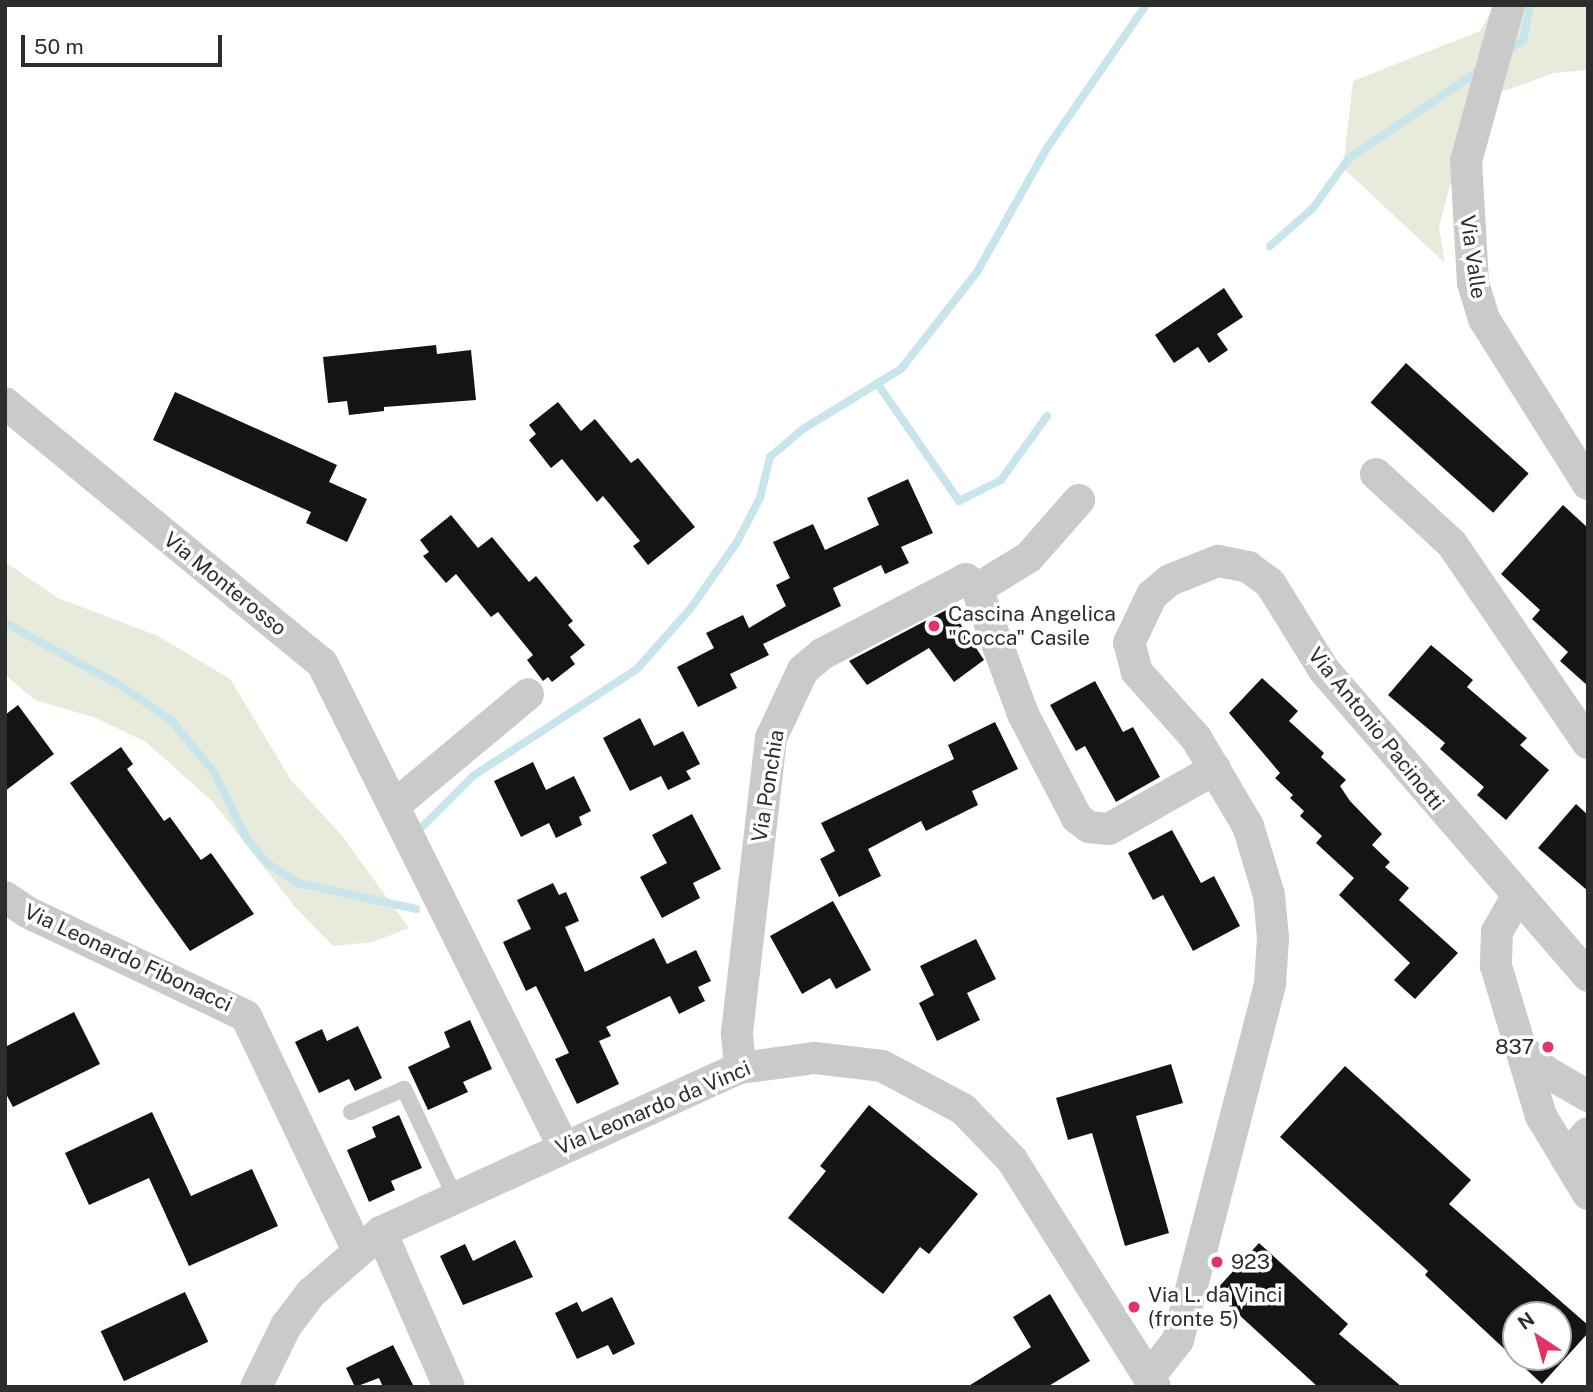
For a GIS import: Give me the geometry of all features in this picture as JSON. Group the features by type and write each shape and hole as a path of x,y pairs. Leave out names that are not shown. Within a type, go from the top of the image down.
{"street":[{"name":"Via Valle","path":"1508,5 1466,161 1473,283 1484,319 1588,484"},
{"name":"Via Monterosso","path":"5,403 322,663 563,1146"},
{"path":"1376,474 1452,544 1588,743"},
{"path":"1079,500 1028,557 976,589 1023,714 1077,818 1089,827 1110,829 1215,769"},
{"name":"Via Antonio Pacinotti","path":"1152,1382 1178,1340 1269,984 1273,938 1260,859 1215,769 1196,738 1153,696 1137,672 1129,643 1152,595 1170,580 1218,561 1248,567 1270,583 1324,670 1588,976"},
{"name":"Via Ponchia","path":"740,1068 737,1032 771,738 788,696 803,670 852,636 957,581 966,579 976,589"},
{"path":"395,805 528,694"},
{"path":"1518,895 1497,932 1496,966 1541,1116 1580,1146 1588,1194"},
{"name":"Via Leonardo Fibonacci","path":"5,897 27,912 246,1016 449,1387"},
{"path":"1517,1043 1545,1070 1588,1096"},
{"name":"Via Leonardo da Vinci","path":"256,1387 286,1326 369,1241 454,1195 740,1068 815,1058 882,1066 963,1109 1012,1160 1152,1382"}],"lane":[{"path":"351,1112 404,1089 454,1195"}],"green space":[{"path":"1495,5 1588,5 1588,70 1554,73 1482,99 1467,121 1439,227 1445,263 1343,168 1353,81 1480,31"},
{"path":"5,562 58,598 158,636 230,679 291,780 343,837 409,928 373,942 333,946 295,907 213,802 146,742 96,718 35,700 18,686 5,674"}],"building":[{"path":"1224,288 1243,317 1217,334 1228,350 1209,363 1198,347 1174,363 1155,335"},
{"path":"436,345 437,354 471,350 476,400 384,407 384,411 349,415 347,401 328,403 323,357"},
{"path":"1406,363 1529,473 1493,513 1371,402"},
{"path":"175,392 337,465 329,482 367,499 347,542 306,523 311,512 153,440"},
{"path":"558,402 581,431 595,419 631,463 638,458 695,527 648,565 633,546 640,541 603,496 597,502 562,459 551,468 529,440 536,434 529,425"},
{"path":"908,479 933,533 901,547 909,563 885,574 881,565 833,588 841,606 763,644 769,655 730,674 737,688 698,707 677,667 714,648 706,633 743,615 749,628 786,606 776,585 790,578 773,542 813,524 825,550 879,525 867,498"},
{"path":"1563,505 1588,528 1588,686 1560,661 1568,652 1532,619 1540,610 1501,574"},
{"path":"451,515 478,548 492,537 529,582 536,576 573,621 568,625 585,645 570,657 575,664 552,682 548,677 543,681 527,660 533,655 498,612 491,617 456,574 446,583 423,556 429,552 420,540"},
{"name":"Cascina Angelica \"Cocca\" Casile","path":"950,608 984,660 954,682 929,648 867,685 849,661"},
{"path":"1431,645 1473,680 1467,687 1527,738 1520,745 1549,770 1506,820 1477,795 1484,787 1440,749 1445,743 1388,695"},
{"path":"1262,678 1298,711 1289,721 1324,753 1321,757 1346,780 1340,786 1350,801 1382,834 1372,845 1390,862 1385,867 1409,888 1399,900 1458,953 1415,999 1394,980 1410,963 1339,895 1354,878 1316,843 1322,836 1300,816 1304,811 1290,798 1293,795 1275,778 1280,773 1229,713"},
{"path":"1095,681 1123,732 1133,727 1160,777 1116,802 1085,746 1076,751 1050,705"},
{"path":"18,705 54,754 5,791 5,715"},
{"path":"640,718 654,746 683,731 700,764 686,771 691,779 668,790 661,776 630,791 603,738"},
{"path":"995,722 1018,769 972,791 978,805 926,831 921,821 868,849 881,876 839,897 820,859 835,851 821,823 954,759 948,745"},
{"path":"121,747 133,764 127,769 164,821 170,817 201,860 211,853 254,914 190,951 70,783"},
{"path":"533,762 546,790 574,776 591,811 579,817 582,825 556,838 549,823 521,837 494,781"},
{"path":"1576,804 1588,815 1588,891 1538,848"},
{"path":"692,814 721,869 693,883 700,898 662,918 640,877 667,863 652,835"},
{"path":"1172,830 1201,883 1214,876 1240,926 1193,951 1163,895 1153,900 1128,853"},
{"path":"553,883 559,895 566,892 579,921 565,927 585,972 654,938 667,964 696,950 711,981 698,987 705,1001 679,1014 670,996 606,1027 611,1036 599,1041 619,1084 577,1104 555,1059 569,1053 536,986 526,991 503,942 531,929 517,900"},
{"path":"833,901 871,970 836,989 830,978 802,994 770,936"},
{"path":"976,939 996,979 967,993 980,1020 937,1041 919,1003 934,995 920,966"},
{"path":"74,1012 100,1064 13,1107 5,1092 5,1047"},
{"path":"470,1020 492,1069 463,1082 468,1092 428,1110 408,1067 450,1047 444,1032"},
{"path":"358,1026 382,1078 355,1091 349,1079 319,1093 295,1042 322,1029 327,1041"},
{"path":"1171,1064 1183,1103 1136,1116 1169,1233 1125,1246 1092,1133 1068,1140 1056,1098"},
{"path":"1345,1066 1471,1180 1449,1204 1560,1301 1502,1301 1502,1347 1425,1275 1428,1271 1280,1137"},
{"path":"869,1105 978,1194 929,1254 920,1247 883,1294 788,1218 826,1171 820,1166"},
{"path":"152,1112 191,1196 252,1169 278,1226 189,1266 149,1178 89,1205 65,1153"},
{"path":"399,1115 422,1168 391,1181 395,1190 369,1202 347,1150 376,1137 372,1127"},
{"path":"515,1240 533,1277 463,1305 440,1256 465,1244 473,1261"},
{"path":"1259,1243 1348,1324 1339,1334 1402,1387 1318,1387 1214,1292"},
{"path":"185,1292 208,1342 124,1381 101,1331"},
{"path":"1050,1294 1090,1361 1047,1387 967,1387 1031,1347 1013,1317"},
{"path":"612,1297 635,1344 613,1355 608,1345 577,1359 555,1313 577,1302 582,1312"},
{"path":"1572,1311 1588,1325 1588,1333 1572,1351"},
{"path":"393,1345 414,1387 383,1387 379,1378 355,1387 346,1368"},
{"path":"1528,1371 1554,1371 1542,1384"}],"waterway":[{"path":"416,833 473,776 637,669 691,608 737,542 760,498 770,457 803,429 901,369 977,272 1047,148 1146,5"},
{"path":"1506,52 1523,41 1530,5"},
{"path":"1270,246 1313,208 1349,158 1481,69"},
{"path":"877,383 959,501 1001,480 1047,416"},
{"path":"5,623 118,684 171,720 214,772 246,838 267,863 298,883 416,909"}],"place":[{"name":"Cascina Angelica \"Cocca\" Casile","path":"934,626"},
{"name":"837","path":"1548,1047"},
{"name":"923","path":"1217,1262"},
{"name":"Via L. da Vinci (fronte 5)","path":"1134,1307"}]}
